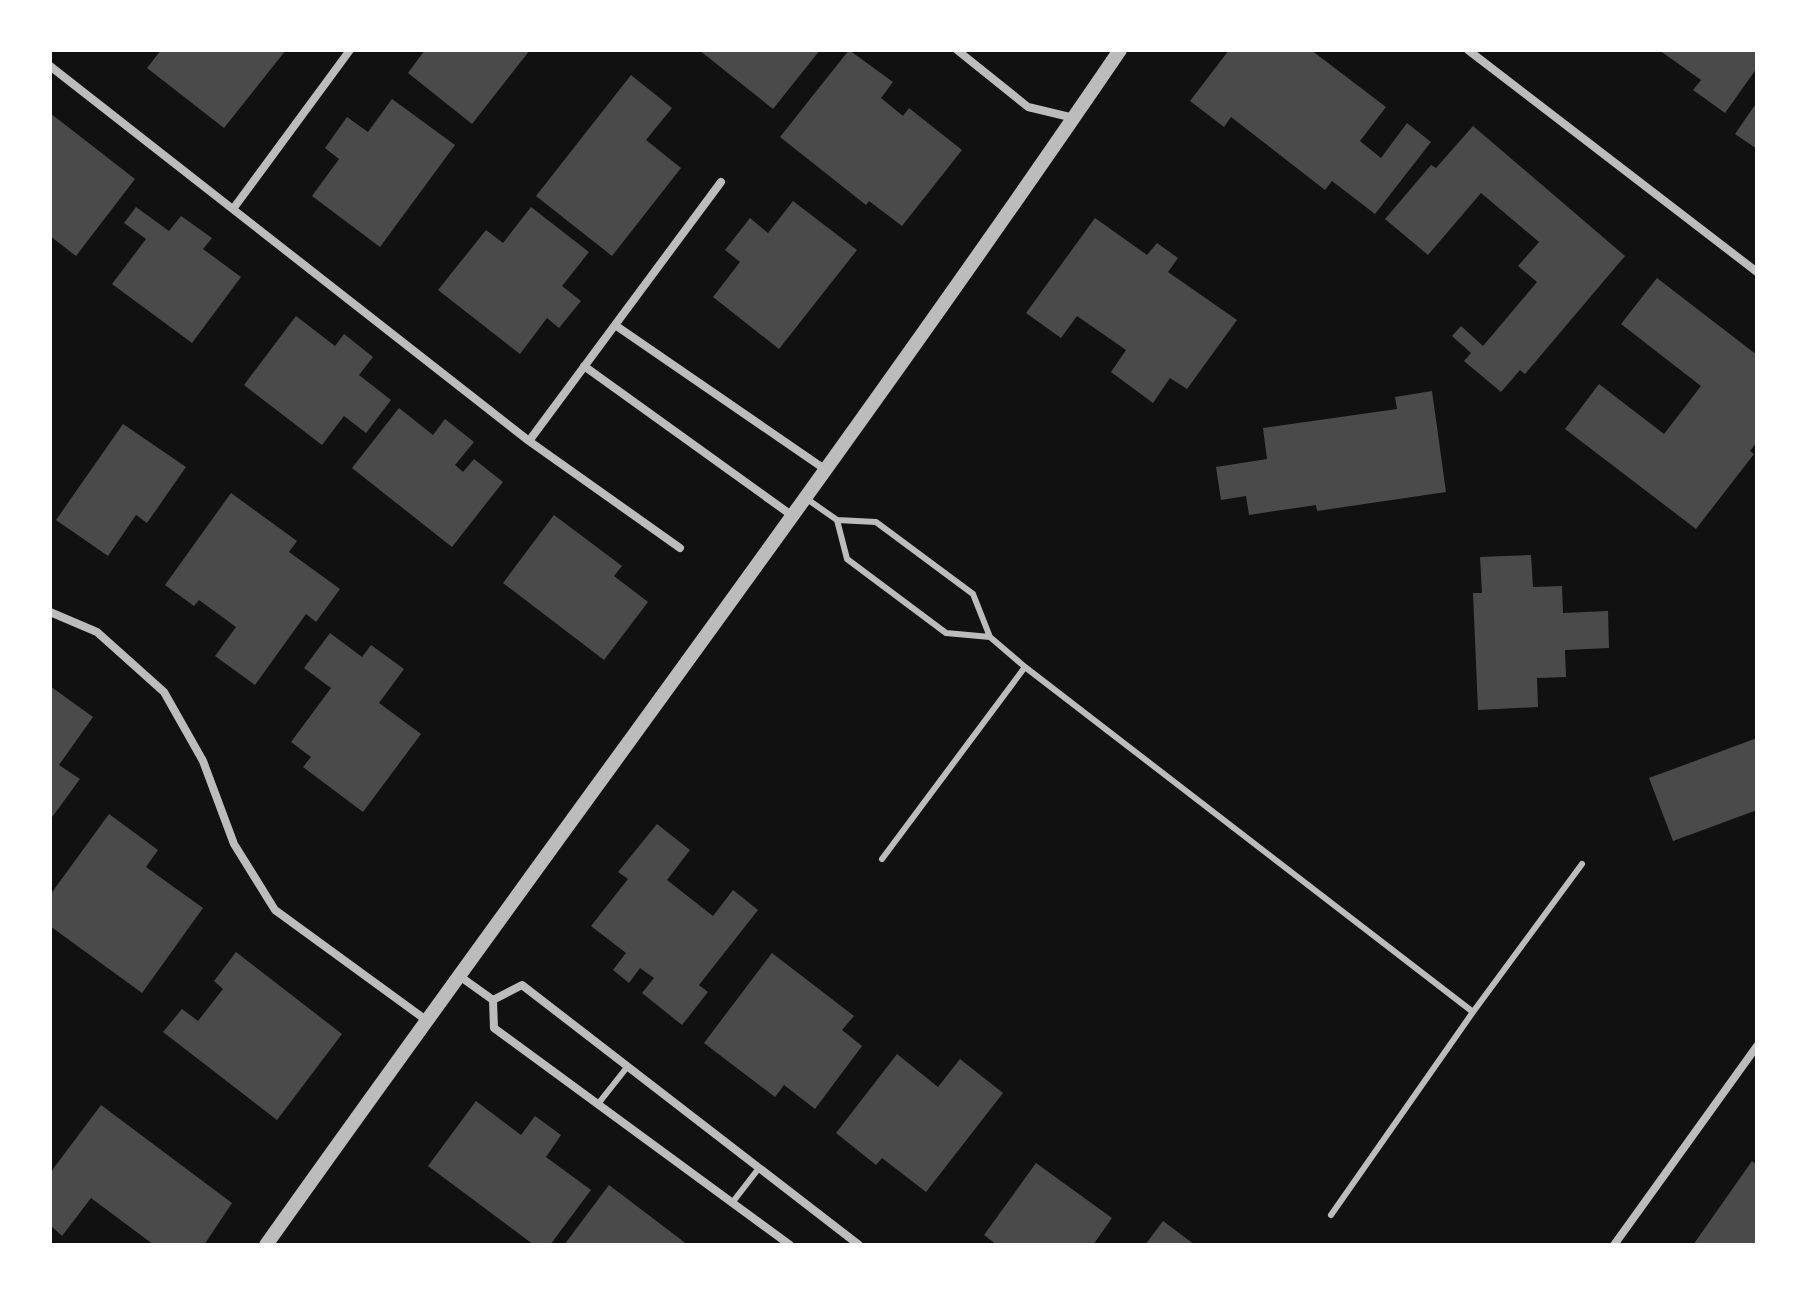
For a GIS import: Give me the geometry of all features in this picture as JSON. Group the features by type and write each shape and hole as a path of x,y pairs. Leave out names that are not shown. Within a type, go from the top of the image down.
{"street":[{"path":"233,209 350,50"},
{"path":"957,50 1028,107 1074,118"},
{"path":"266,1245 458,975 807,499 1120,50"},
{"path":"1468,50 1757,272"},
{"path":"50,66 529,441 680,548"},
{"path":"529,441 721,182"},
{"path":"615,325 826,471"},
{"path":"584,366 794,517"},
{"path":"50,612 97,632 164,692 203,761 234,844 275,910 426,1020"},
{"path":"458,975 493,1000"},
{"path":"493,1000 522,985 859,1245"},
{"path":"493,1000 494,1028 790,1245"},
{"path":"1614,1245 1757,1046"}],"lane":[{"path":"807,499 837,520 876,522 973,594 990,637 1025,667 1473,1012"},
{"path":"837,520 847,559 946,633 990,637"},
{"path":"882,859 1025,667"},
{"path":"1331,1215 1473,1012 1582,864"},
{"path":"598,1104 628,1066"},
{"path":"732,1203 759,1168"}],"building":[{"path":"161,50 286,50 224,128 147,68"},
{"path":"425,50 530,50 472,124 408,73"},
{"path":"699,50 820,50 773,109"},
{"path":"849,50 893,82 881,98 903,116 909,108 962,150 902,226 869,201 866,205 780,137"},
{"path":"1229,50 1311,50 1386,107 1360,141 1381,158 1407,123 1431,142 1375,214 1332,181 1325,190 1231,117 1224,127 1190,101"},
{"path":"1659,50 1757,50 1757,68 1725,113 1693,90 1701,80"},
{"path":"631,75 672,108 646,140 681,168 612,256 536,196"},
{"path":"392,99 455,145 380,247 312,196 339,159 325,148 347,117 368,132"},
{"path":"1757,102 1757,149 1735,134"},
{"path":"50,113 135,179 76,256 50,236"},
{"path":"1473,126 1625,256 1525,374 1520,370 1501,392 1464,361 1471,353 1452,336 1461,326 1483,346 1537,282 1518,266 1539,242 1481,193 1428,255 1385,219 1431,165 1436,168"},
{"path":"793,201 857,250 779,349 713,297 740,262 725,250 750,218 768,233"},
{"path":"136,207 169,231 181,216 212,238 203,249 241,277 192,343 112,284 146,239 124,223"},
{"path":"531,207 589,252 562,286 581,301 559,328 547,318 520,354 438,290 486,230 503,243"},
{"path":"1095,218 1147,255 1157,243 1178,258 1168,272 1237,320 1187,389 1170,378 1153,403 1111,372 1126,350 1077,316 1061,338 1026,313"},
{"path":"1657,278 1757,355 1757,442 1750,451 1754,454 1696,529 1565,429 1599,384 1664,434 1701,386 1621,324"},
{"path":"296,316 335,346 344,334 373,357 359,375 391,400 366,433 344,416 322,445 244,385"},
{"path":"1432,391 1446,492 1317,511 1316,505 1249,515 1246,496 1221,500 1216,467 1267,459 1263,428 1397,409 1395,397"},
{"path":"399,408 433,435 445,419 474,442 455,465 463,472 474,459 503,482 452,547 352,468"},
{"path":"123,424 186,467 147,523 136,515 108,556 56,520"},
{"path":"231,493 297,541 289,552 340,589 316,622 306,614 255,685 215,656 236,627 199,600 194,606 165,585"},
{"path":"554,515 622,566 614,576 648,602 604,660 503,583"},
{"path":"1531,555 1533,587 1562,586 1563,613 1608,611 1609,648 1565,650 1566,677 1537,678 1538,707 1478,710 1473,593 1482,593 1480,557"},
{"path":"330,633 362,657 371,645 404,669 379,703 421,734 363,812 303,767 311,757 291,742 331,688 304,668"},
{"path":"50,686 93,717 59,765 80,779 50,820"},
{"path":"1757,738 1757,810 1673,841 1649,778"},
{"path":"109,814 158,850 146,867 203,908 142,993 50,926 50,895"},
{"path":"657,824 690,850 667,880 713,916 733,890 758,910 699,985 708,992 682,1025 642,993 654,978 640,968 629,983 613,970 626,953 591,926 628,879 618,872"},
{"path":"236,952 342,1034 277,1120 163,1032 182,1009 198,1021 223,989 214,981"},
{"path":"772,953 854,1016 842,1030 862,1046 815,1109 784,1085 775,1097 704,1043"},
{"path":"897,1054 938,1087 960,1059 1003,1093 926,1192 882,1158 876,1165 836,1133"},
{"path":"476,1101 521,1135 535,1116 561,1135 546,1157 591,1190 550,1245 534,1245 428,1166"},
{"path":"101,1105 232,1203 204,1245 154,1245 91,1198 62,1236 50,1225 50,1173"},
{"path":"1752,1161 1757,1165 1757,1245 1693,1245"},
{"path":"1036,1163 1112,1218 1093,1245 997,1245 984,1235"},
{"path":"609,1185 688,1245 564,1245"},
{"path":"1163,1221 1195,1245 1145,1245"}]}
